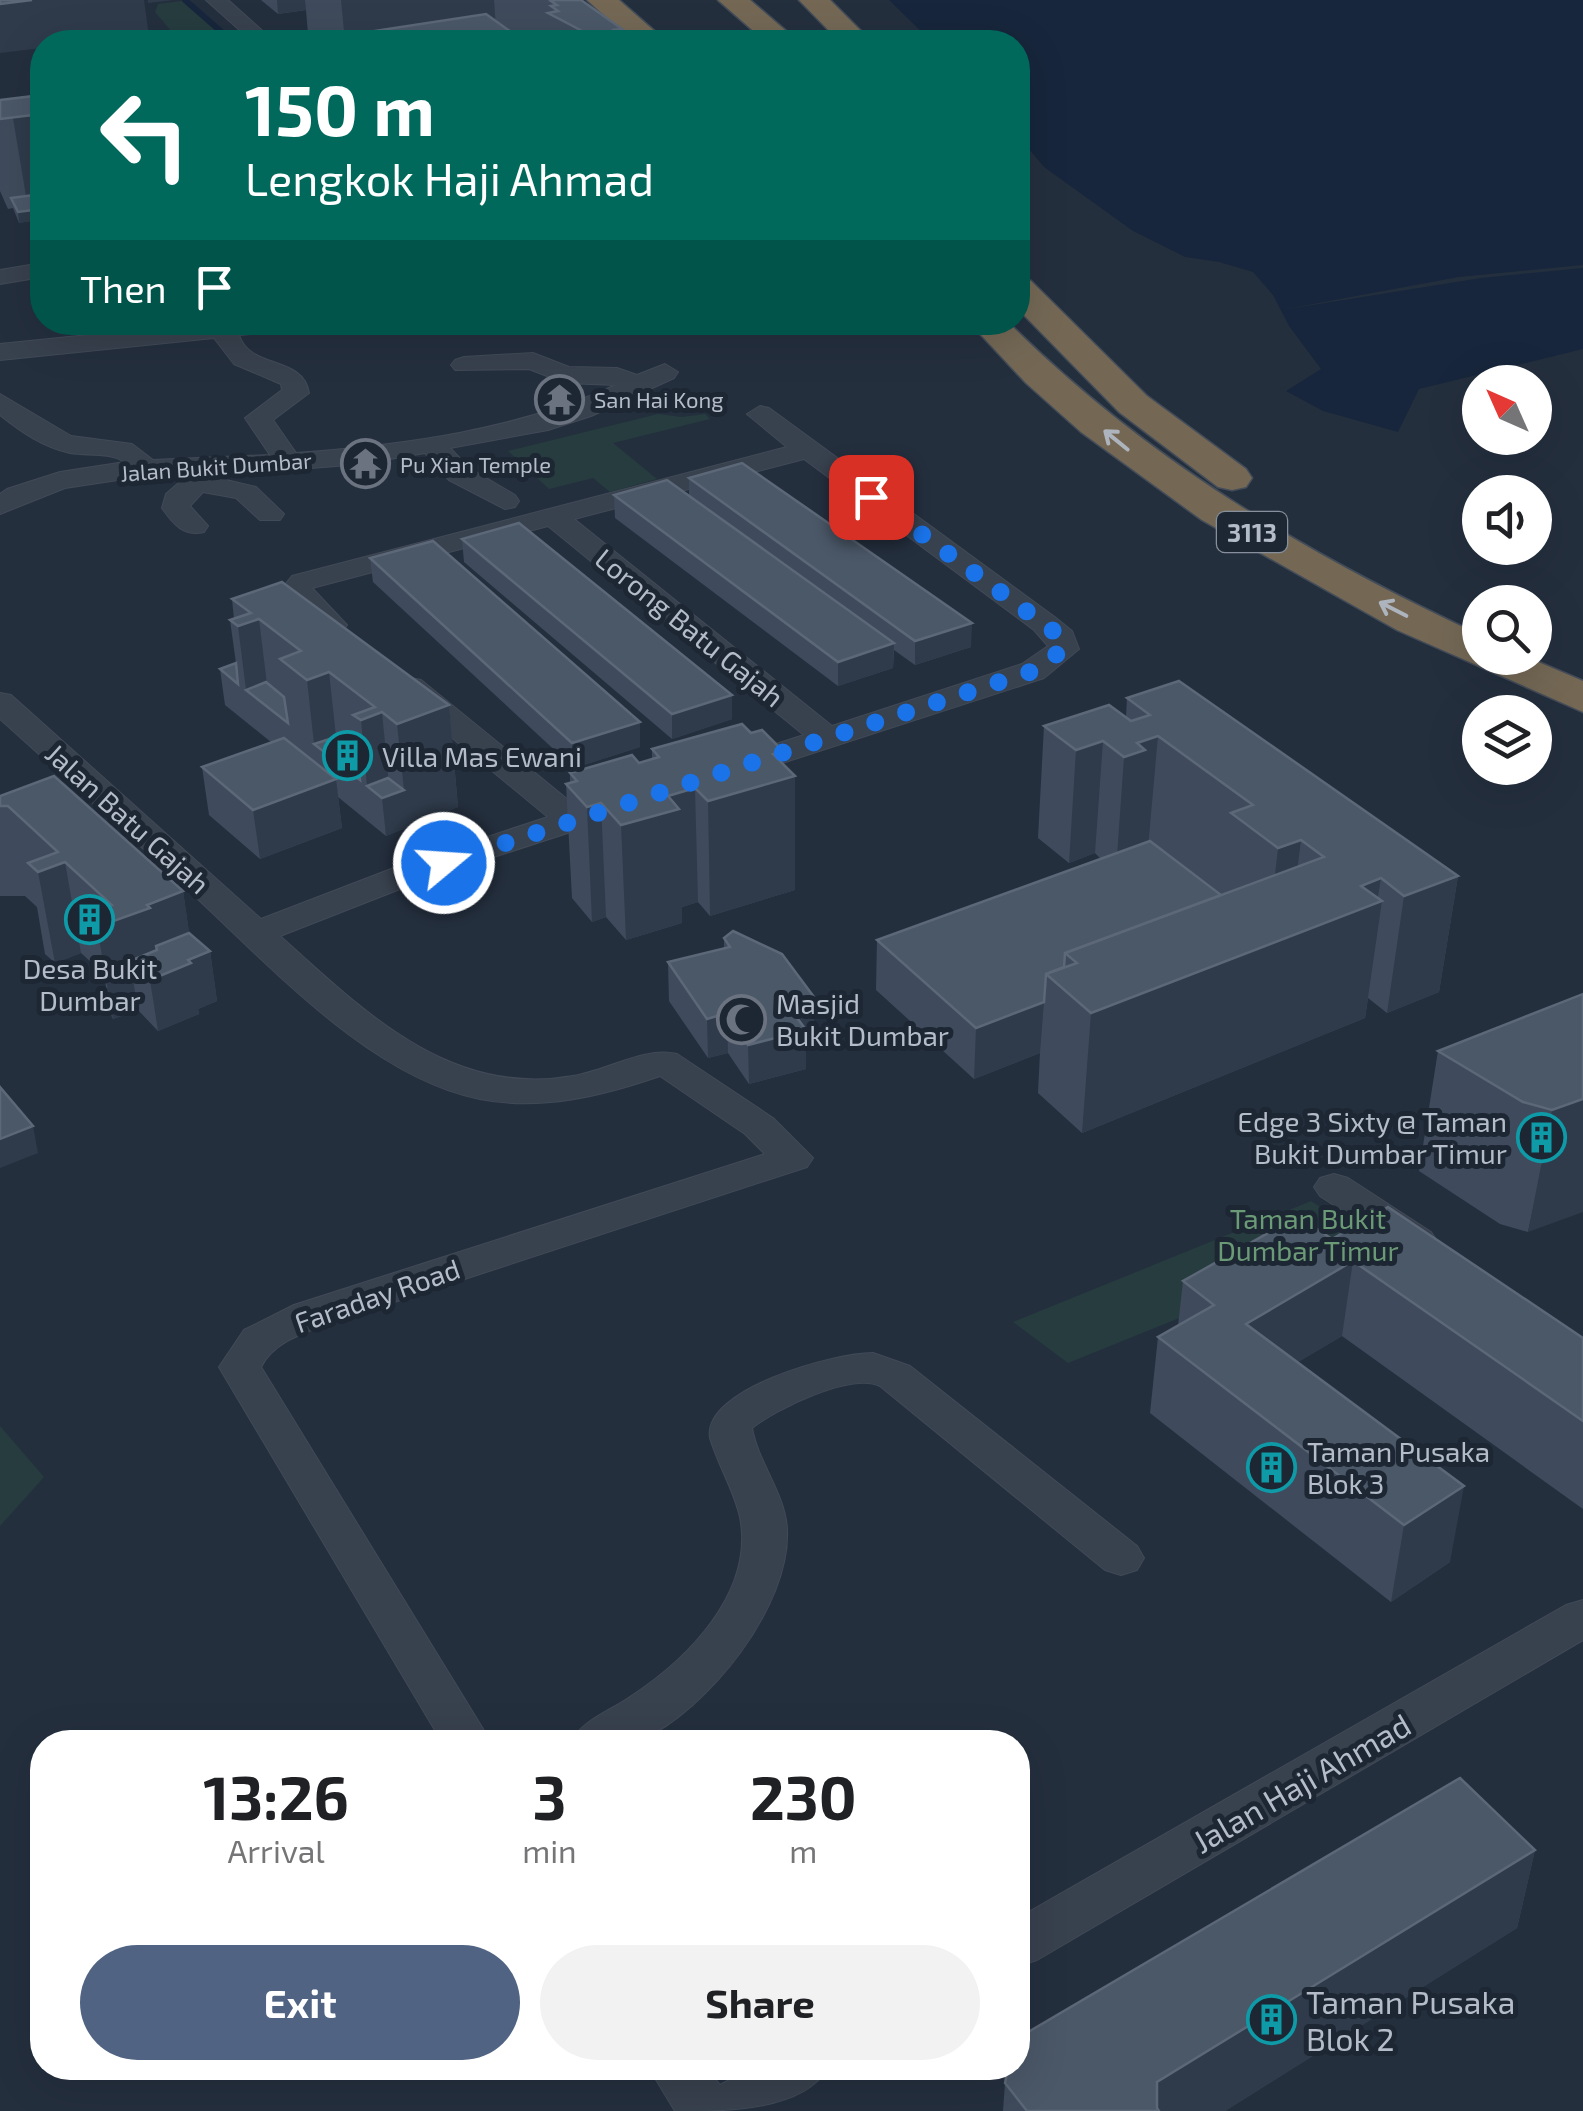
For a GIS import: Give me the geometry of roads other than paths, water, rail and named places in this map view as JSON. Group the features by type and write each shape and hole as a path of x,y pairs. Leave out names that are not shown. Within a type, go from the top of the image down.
{"highway":[{"path":"602,0 638,30"},
{"path":"732,0 769,30"},
{"path":"812,0 844,30"},
{"path":"702,8 728,30"},
{"name":"3113","path":"1030,301 1133,404 1226,474 1362,554 1462,605"},
{"name":"3113","path":"1001,335 1082,412 1195,497 1307,563 1462,643"},
{"path":"1552,647 1583,661"},
{"path":"1531,675 1583,698"}],"street":[{"path":"216,0 251,30"},
{"path":"0,277 30,272"},
{"path":"0,352 191,335"},
{"path":"225,335 226,342 249,364 294,381 296,393 292,398 258,418 289,462"},
{"path":"464,365 533,361 566,375 617,376 636,384"},
{"name":"Jalan Bukit Dumbar","path":"0,506 27,490 60,480 144,468 192,476 361,456 539,424 582,410 666,372"},
{"path":"0,402 25,425 75,446 126,450 144,468"},
{"path":"702,779 1033,671 1064,649 1061,637 1053,630 760,414"},
{"path":"431,443 459,474 505,501"},
{"path":"359,646 302,601 295,591 302,582 806,450"},
{"path":"194,526 176,508 176,500 192,476 251,491 270,514"},
{"name":"Lorong Batu Gajah","path":"554,517 827,738"},
{"path":"389,670 573,820"},
{"name":"Jalan Batu Gajah","path":"0,702 366,1027 446,1076 480,1088 524,1093 617,1078 664,1062"},
{"path":"256,933 411,873 646,797"},
{"name":"Faraday Road","path":"459,1730 240,1368 245,1353 260,1338 309,1315 794,1158 760,1126 664,1062"},
{"path":"1334,1187 1450,1263"},
{"path":"620,1730 690,1679 727,1637 757,1585 764,1528 730,1425 745,1409 777,1394 868,1368 896,1376 1121,1558"},
{"name":"Jalan Haji Ahmad","path":"1030,1937 1583,1618"},
{"path":"684,2080 706,2111"},
{"path":"724,2111 779,2080"}],"water":[{"path":"889,0 1583,0 1583,349 1517,365 1462,365 1462,379 1419,389 1398,432 1323,411 1286,391 1321,369 1289,326 1273,295 1253,272 1185,257 1133,231 1044,167 1030,150 1030,30 920,30"}],"waterway":[{"path":"185,0 219,30"}],"place":[{"name":"San Hai Kong","path":"559,399"},
{"name":"Pu Xian Temple","path":"365,464"},
{"name":"Villa Mas Ewani","path":"347,756"},
{"name":"Desa Bukit Dumbar","path":"90,920"},
{"name":"Masjid Bukit Dumbar","path":"741,1019"},
{"name":"Edge 3 Sixty @ Taman Bukit Dumbar Timur","path":"1542,1137"},
{"name":"Taman Pusaka Blok 3","path":"1272,1467"},
{"name":"Taman Pusaka Blok 2","path":"1271,2019"}],"park label":[{"name":"Taman Bukit Dumbar Timur","path":"1308,1234"}]}
